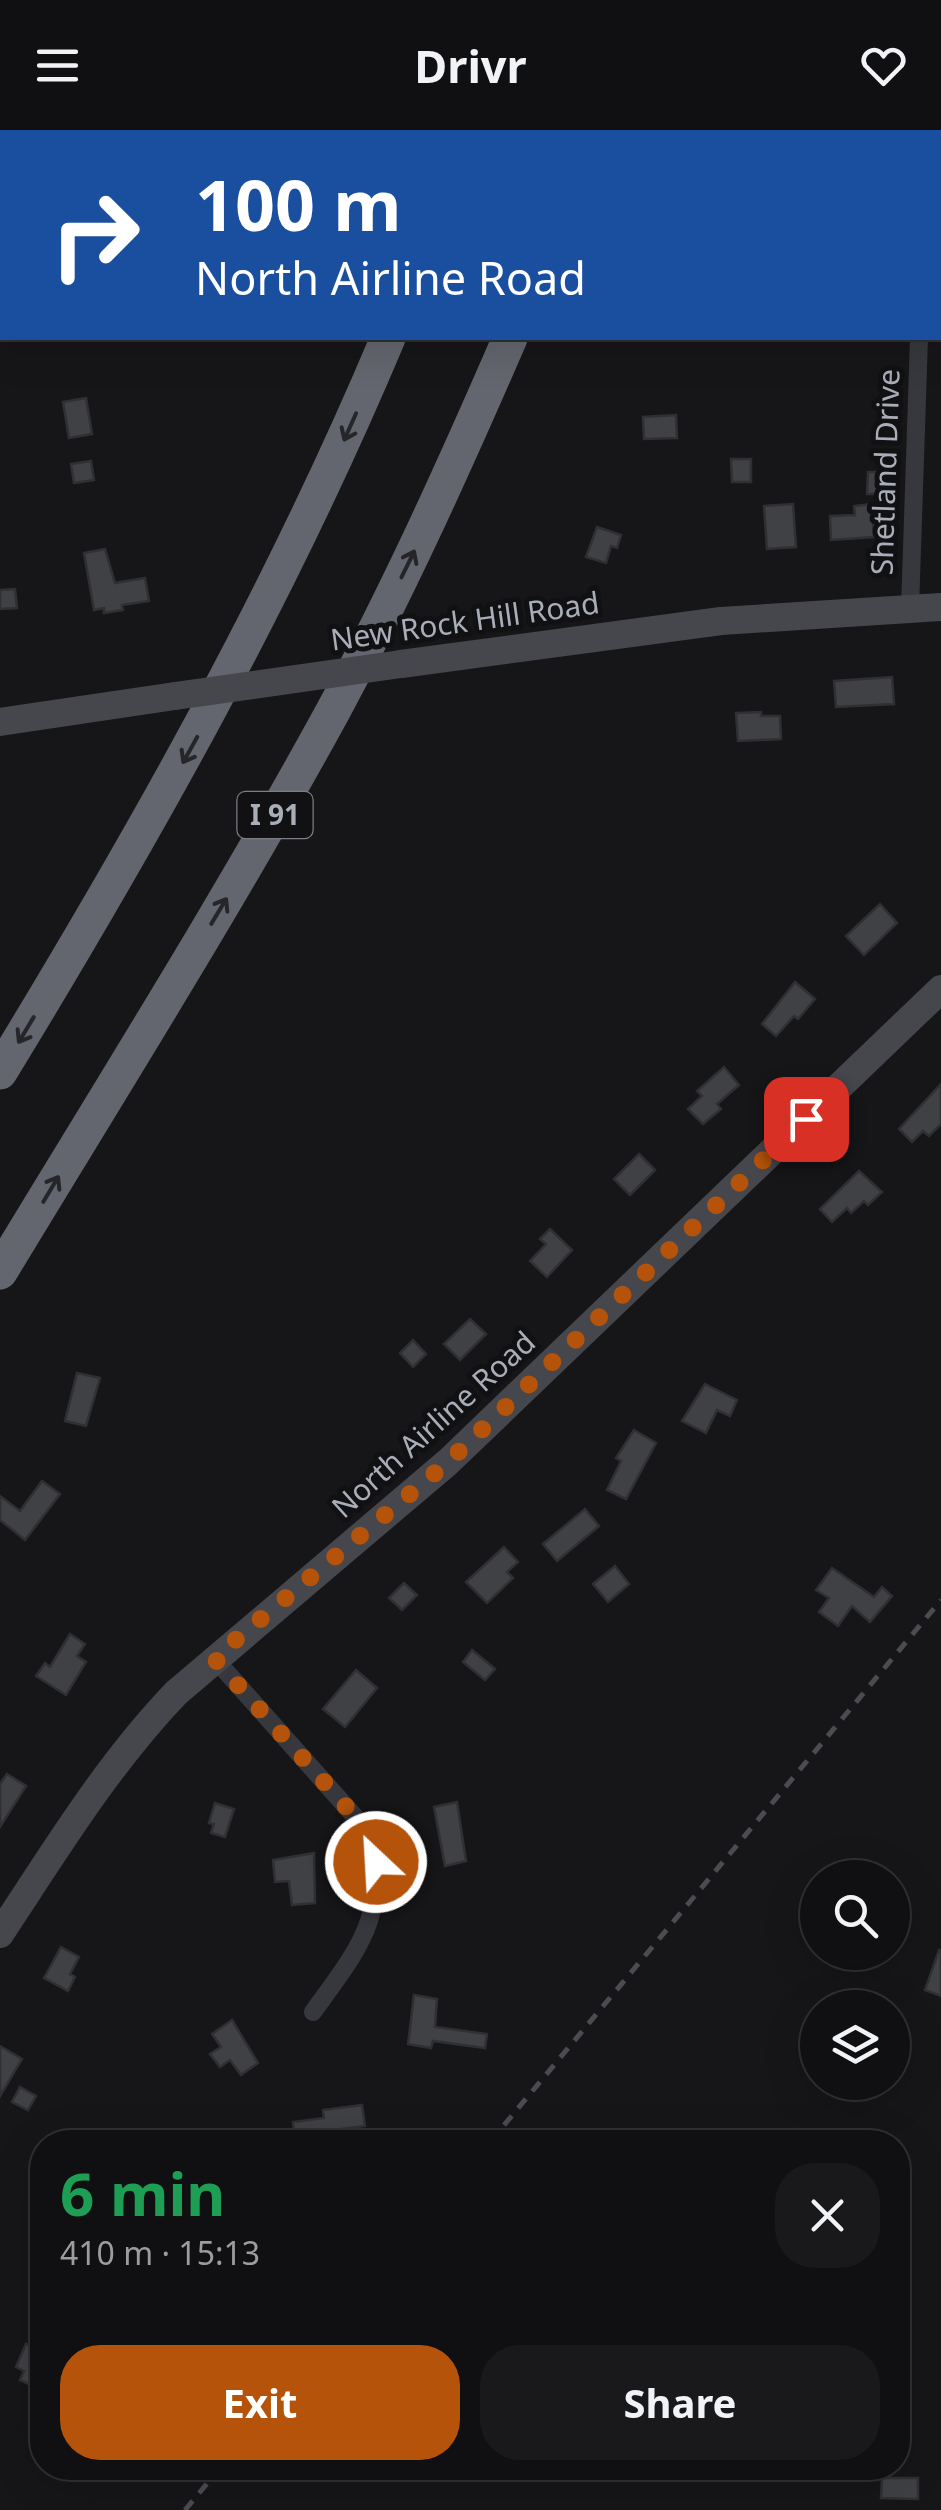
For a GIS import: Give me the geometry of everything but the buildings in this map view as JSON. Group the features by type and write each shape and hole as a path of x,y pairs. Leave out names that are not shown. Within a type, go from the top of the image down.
{"highway":[{"name":"I 91","path":"0,1272 219,912 334,710 438,502 509,340"},
{"path":"0,1072 204,723 276,585 380,347"}],"main road":[{"name":"New Rock Hill Road","path":"0,722 721,620 941,608"},
{"name":"North Airline Road","path":"0,1934 87,1802 147,1723 214,1658 448,1462 941,988"}],"street":[{"name":"Shetland Drive","path":"910,609 919,340"},
{"path":"214,1658 365,1828 376,1862 376,1905 356,1952 313,2012"}],"railway":[{"path":"500,2130 941,1600"},
{"path":"185,2510 210,2480"}],"route":[{"path":"376,1862 365,1828 214,1658 448,1462 806,1119"}]}
